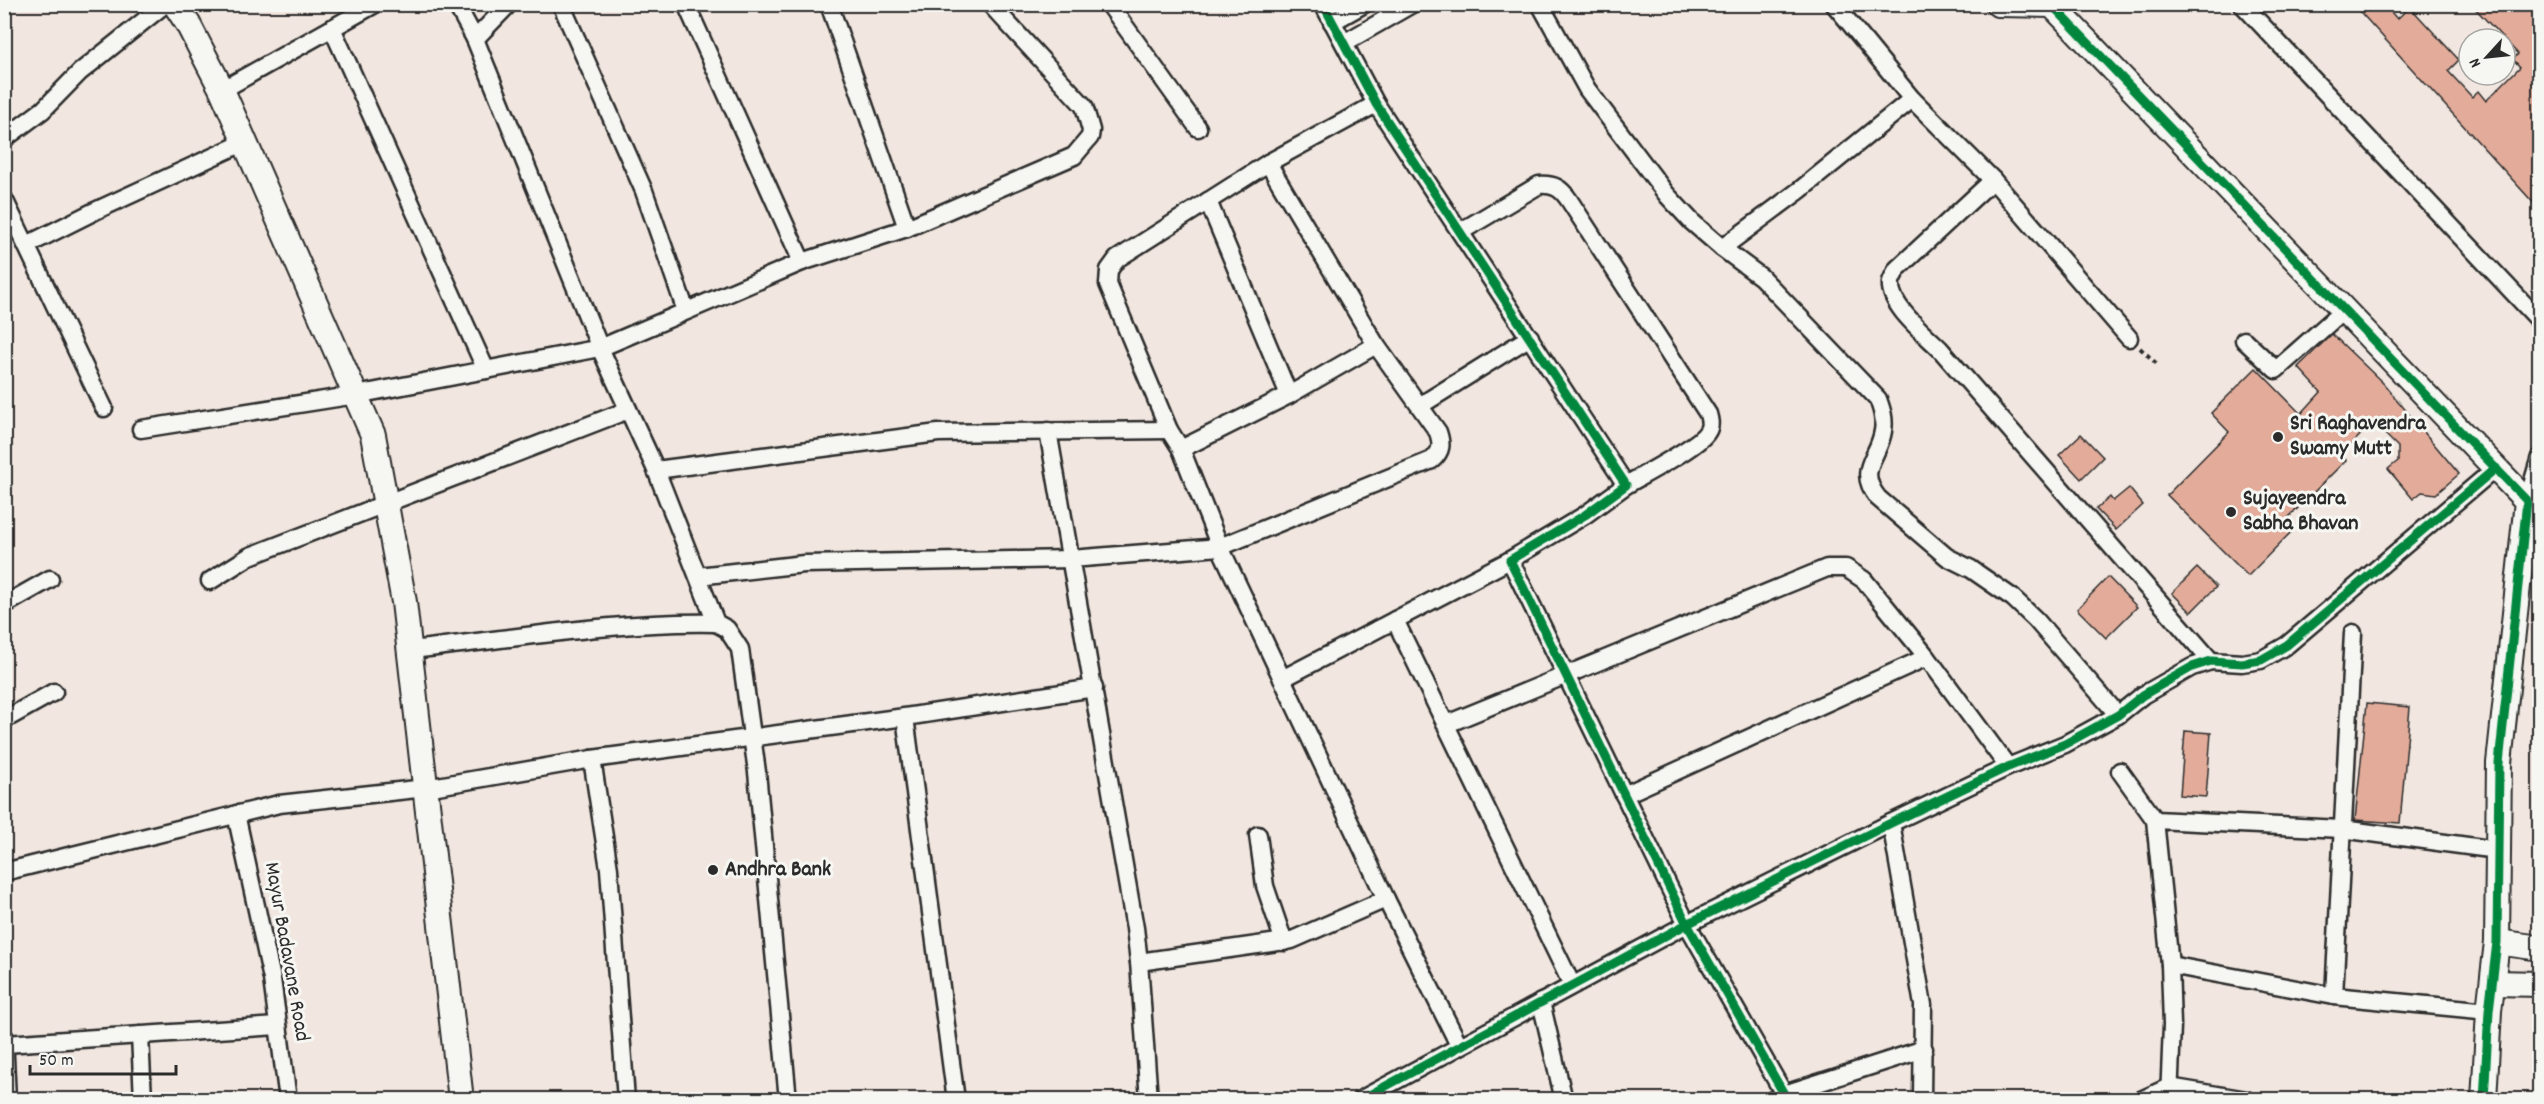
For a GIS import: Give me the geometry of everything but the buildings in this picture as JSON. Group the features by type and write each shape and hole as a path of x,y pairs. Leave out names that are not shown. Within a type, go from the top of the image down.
{"street":[{"path":"4,139 43,110 80,72 165,4"},
{"path":"175,4 188,24 222,90 373,435 404,602 461,1100"},
{"path":"222,90 375,4"},
{"path":"456,4 475,39 602,353 656,470 716,623"},
{"path":"475,39 509,4"},
{"path":"561,4 644,191 686,311"},
{"path":"686,4 802,262"},
{"path":"829,4 907,228"},
{"path":"141,429 356,395 486,370 602,353 686,311 802,262 907,228 1074,156 1090,137 1091,122 1084,106 990,4"},
{"path":"1323,4 1376,104 1626,485"},
{"path":"1332,22 1364,4"},
{"path":"1344,43 1413,4"},
{"path":"1540,4 1587,89 1667,195 1692,222 1761,277 1878,399 1884,414 1883,434 1871,458 1868,473 1871,489 1878,498 1947,557 1971,569 2013,598 2036,620 2118,715"},
{"path":"1834,4 1912,99 1993,180 2129,338"},
{"path":"1998,4 2053,5 2527,501"},
{"path":"2242,4 2540,321"},
{"path":"1113,6 1198,128"},
{"path":"332,28 486,370"},
{"path":"1722,248 1800,190 1912,99"},
{"path":"1376,104 1268,163 1117,259 1109,270 1108,284 1220,547 1386,899 1459,1045"},
{"path":"27,245 245,142"},
{"path":"698,576 804,564 1071,560 1220,547 1432,460 1438,455 1442,444 1438,432 1421,405 1376,345 1268,163"},
{"path":"1993,180 1897,269 1891,281 1893,296 1901,309 1940,349 2211,661"},
{"path":"1282,679 1510,560 1585,515 1626,485 1694,444 1707,434 1711,425 1708,414 1562,190 1550,184 1539,185 1460,232"},
{"path":"4,199 104,408"},
{"path":"1208,201 1289,395"},
{"path":"2244,340 2276,370 2345,309"},
{"path":"1421,405 1530,337"},
{"path":"1180,449 1289,395 1376,345"},
{"path":"210,580 250,556 386,504 626,405"},
{"path":"656,470 938,433 1169,430"},
{"path":"1048,431 1094,688 1139,962 1149,1100"},
{"path":"2484,1100 2489,1011 2497,942 2499,763 2527,501 2540,457"},
{"path":"1360,1100 1687,924 2008,767 2065,744 2118,715 2143,695 2192,667 2211,661 2242,663 2262,660 2287,645 2496,468"},
{"path":"1510,560 1687,924 1779,1097 1924,1049"},
{"path":"1447,724 1827,568 1846,568 1864,580 1927,657 2008,767"},
{"path":"4,605 50,579"},
{"path":"1395,620 1572,985"},
{"path":"410,650 678,622 716,623 727,629 740,649 752,738 789,1100"},
{"path":"2334,996 2353,633"},
{"path":"1624,795 1927,657"},
{"path":"4,872 279,804 426,788 592,759 905,717 1094,688"},
{"path":"4,720 54,692"},
{"path":"905,717 956,1100"},
{"path":"592,759 609,869 626,1100"},
{"path":"2121,771 2155,820 2170,965 2172,1025 2169,1093"},
{"name":"Mayur Badavane Road","path":"236,814 272,979 288,1100"},
{"path":"2155,820 2342,829 2497,850"},
{"path":"1891,823 1923,1005 1922,1100"},
{"path":"1258,835 1265,886 1284,942"},
{"path":"1139,962 1284,942 1310,933 1386,899"},
{"path":"2497,942 2540,948"},
{"path":"2170,965 2334,996 2489,1011"},
{"path":"2494,983 2540,984"},
{"path":"1541,1002 1564,1100"},
{"path":"5,1044 278,1026"},
{"path":"140,1035 143,1100"},
{"path":"4,1036 7,1100"},
{"path":"2141,1100 2169,1093 2247,1100"}],"cycle path":[{"path":"1323,4 1376,104 1626,485 1585,515 1510,560 1687,924 1784,1094"},
{"path":"1998,4 2052,5 2527,501 2499,763 2497,942 2489,1011 2484,1100"},
{"path":"1360,1100 1687,924 2008,767 2065,744 2118,715 2143,695 2192,667 2211,661 2242,663 2261,660 2287,645 2496,468"}],"place":[{"name":"Sri Raghavendra Swamy Mutt","path":"2278,437"},
{"name":"Sujayeendra Sabha Bhavan","path":"2231,512"},
{"name":"Andhra Bank","path":"713,870"}]}
